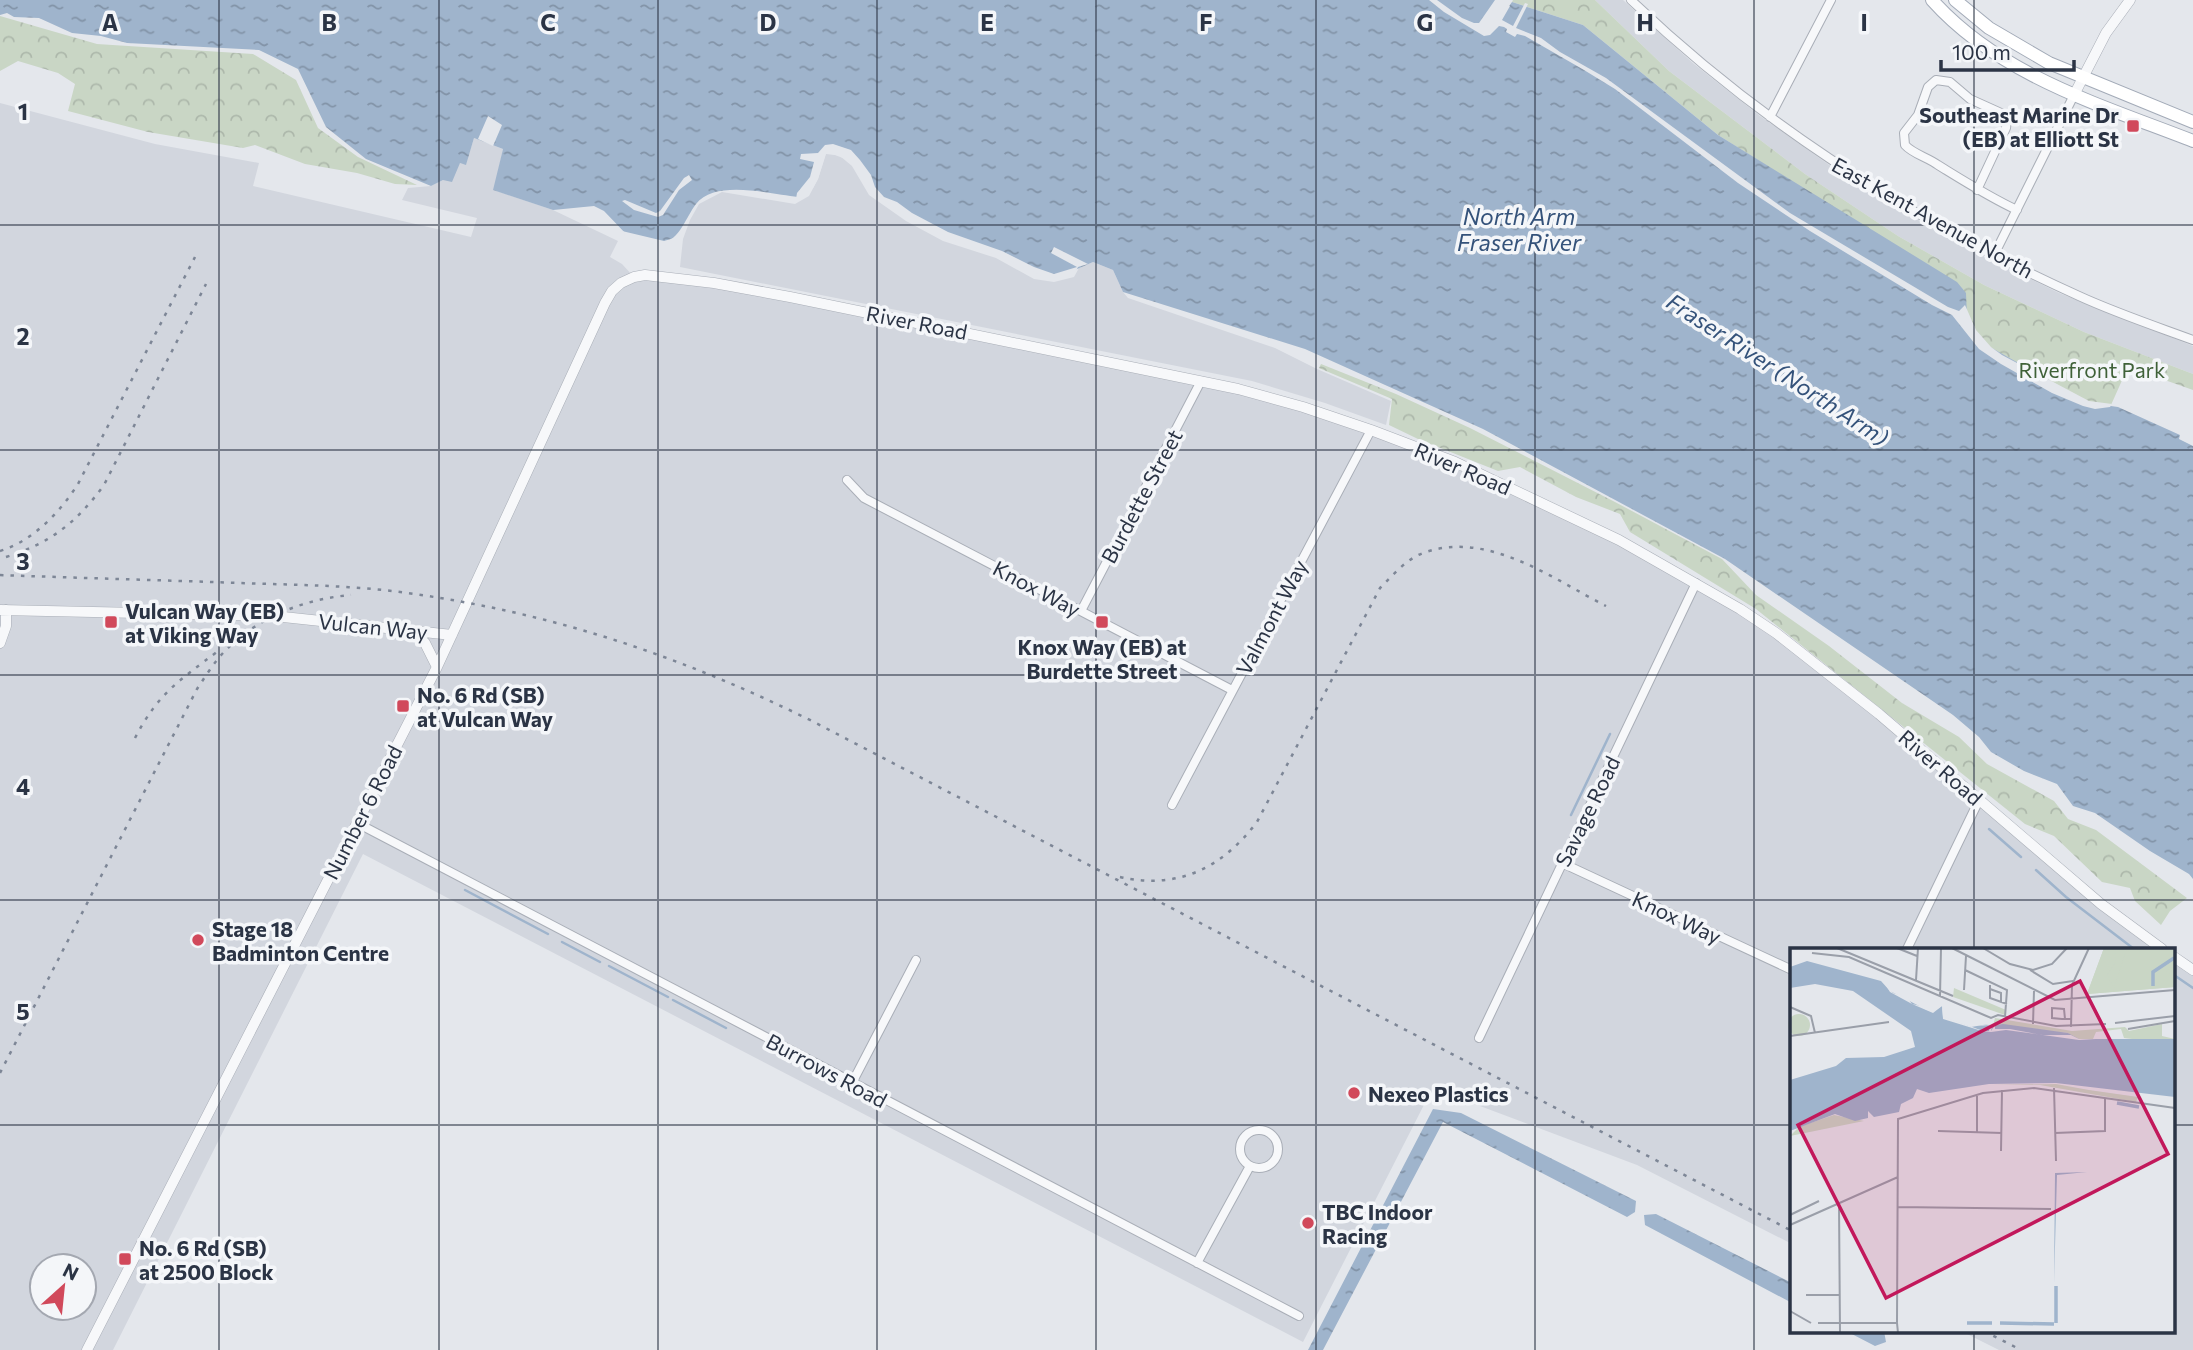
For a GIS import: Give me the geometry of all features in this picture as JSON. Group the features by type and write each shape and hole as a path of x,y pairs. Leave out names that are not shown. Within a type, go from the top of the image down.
{"main road":[{"path":"1931,0 1959,27 2005,60 2074,95 2193,141"},
{"path":"1955,0 1989,28 2028,52 2082,78 2193,122"}],"street":[{"name":"East Kent Avenue North","path":"1632,0 1687,50 1770,117 1833,162 1994,256 2090,301 2193,340"},
{"path":"1770,117 1831,0"},
{"path":"1994,256 2082,78 2106,33 2130,0"},
{"path":"1977,190 2006,128 2007,120 2001,113 1970,99 1950,82 1936,80 1928,87 1918,115 1906,130 1903,141 1910,150 1936,163 1977,190 2017,210"},
{"name":"River Road","path":"634,277 658,275 785,296 1201,381 1303,407 1455,462 1575,517 1696,583 1776,633 1829,673 2101,905 2161,948"},
{"name":"Number 6 Road","path":"87,1350 437,667 605,303 612,291 634,277"},
{"name":"Burdette Street","path":"1081,611 1201,381"},
{"name":"Valmont Way","path":"1172,805 1371,430"},
{"name":"Knox Way","path":"847,480 864,498 1232,690"},
{"name":"Savage Road","path":"1479,1038 1696,583"},
{"path":"0,643 6,626 3,610"},
{"name":"Vulcan Way","path":"3,610 274,615 452,635"},
{"path":"412,630 425,643 437,667"},
{"path":"1907,948 1979,800"},
{"name":"Burrows Road","path":"357,823 1298,1316"},
{"name":"Knox Way","path":"1562,863 1790,969"},
{"path":"2176,958 2193,970"},
{"path":"852,1083 916,960"},
{"path":"1255,1130 1268,1132 1276,1140 1276,1158 1262,1168 1250,1166 1241,1156 1240,1143 1243,1137 1255,1130"},
{"path":"1197,1264 1250,1166"}],"shaded area":[{"path":"1595,0 1623,0 1694,64 1760,116 1842,174 1923,223 2059,293 2193,346 2193,374 2084,332 1984,285 1898,236 1805,174 1669,71"},
{"path":"0,103 155,144 259,163 253,186 471,237 477,218 402,200 408,188 431,186 443,180 460,163 466,164 474,138 503,149 494,190 553,210 618,241 610,257 622,264 634,277 658,275 1201,381 1371,430 1575,517 1776,633 2161,948 1790,948 1790,1243 1637,1165 1456,1097 1429,1095 1303,1342 363,854 113,1350 0,1350"},
{"path":"826,153 840,156 852,166 869,195 906,221 943,241 996,258 1034,279 1054,282 1074,277 1079,268 1093,262 1113,270 1128,298 1275,348 1391,401 1386,425 1252,381 680,267 683,239 699,204 722,192 795,204 809,196 818,179"},
{"path":"2176,958 2193,970 2193,1350 1999,1350 1963,1332 2176,1332"}],"green space":[{"name":"Riverfront Park","path":"1595,0 1669,71 1805,174 1898,236 1984,285 2084,332 2193,374 2193,390 2128,367 2111,405 2090,403 1982,343 1791,181 1718,135 1583,25 1512,2"},
{"path":"0,16 97,44 253,54 296,80 318,128 358,157 417,185 395,184 357,173 305,164 255,145 243,148 148,132 68,111 75,84 58,73 18,61 0,71"},
{"path":"1321,364 1470,428 1722,559 1756,595 1829,646 1902,703 1959,737 1987,764 2054,801 2068,819 2096,830 2187,898 2170,911 2161,925 2135,901 2130,888 2102,882 2054,836 2025,824 1756,609 1630,532 1620,514 1576,497 1520,467 1498,471 1389,425 1392,399 1319,368"}],"water":[{"name":"North Arm Fraser River","path":"0,0 1498,0 1479,27 1490,32 1512,2 1583,25 1718,135 1957,282 1966,293 1967,317 1983,343 2089,403 2118,407 2180,435 2179,439 2193,446 2193,879 2095,813 2073,806 2057,784 2024,771 1991,752 1979,737 1953,715 1725,559 1483,429 1305,349 1123,292 1113,270 1093,262 1066,274 1054,276 909,217 879,195 850,158 826,151 817,177 798,197 744,190 716,192 705,196 696,204 680,231 666,243 628,236 604,211 594,206 553,210 493,190 503,149 474,138 466,165 460,163 452,182 443,180 431,186 366,159 326,127 298,69 259,50 127,43 101,36 72,33 39,18 14,17 7,13 0,15"},
{"path":"1433,1109 1461,1113 1636,1201 1635,1212 1627,1217 1443,1122 1323,1350 1308,1350"},
{"path":"1656,1214 1790,1282 1790,1302 1645,1225 1644,1215"},
{"path":"1848,1332 1884,1332 1886,1342 1875,1346"}],"pier":[{"path":"1429,0 1437,0 1462,18 1479,23 1495,0 1500,0 1481,26 1487,30 1507,4 1510,6 1502,20 1513,26 1525,3 1528,4 1516,28 1541,38 1606,78 1790,213 1948,307 1959,311 1965,305 1976,330 2002,355 2089,401 2112,404 2110,407 2095,409 2083,406 2052,393 2001,364 1979,349 1952,315 1810,231 1738,183 1615,89 1525,36 1517,34 1515,37 1499,26 1490,35 1484,36"},
{"path":"488,116 502,125 493,146 478,139"},
{"path":"833,144 851,150 884,197 948,232 1002,251 1054,274 1077,267 1051,253 1054,247 1088,264 1062,278 1045,277 951,239 908,219 868,187 848,160 835,155 826,154 813,188 796,199 797,193 810,177 814,162 800,159 801,154 818,153 825,145"},
{"path":"689,175 692,180 679,190 663,215 658,217 634,210 622,201 656,213"},
{"path":"622,231 664,241 674,238 674,243 663,246 627,239"}],"waterway":[{"path":"1571,815 1610,734"},
{"path":"1989,829 2021,857"},
{"path":"2036,870 2066,897 2133,948"},
{"path":"465,890 548,934"},
{"path":"562,942 600,962"},
{"path":"609,966 668,997"},
{"path":"2176,976 2193,988"},
{"path":"673,1000 726,1028"}],"railway":[{"path":"0,551 24,540 45,524 78,484 195,257"},
{"path":"6,557 36,545 62,530 84,510 104,485 206,284"},
{"path":"1120,877 1161,880 1197,872 1229,852 1243,838 1257,822 1380,588 1413,558 1450,547 1497,553 1520,561 1606,606"},
{"path":"0,575 386,590 514,612 566,625 666,658 716,677 814,722 1790,1230"},
{"path":"0,1073 197,689 212,666 236,641 265,620 315,601 351,595"},
{"path":"135,738 162,698 218,651"},
{"path":"1986,1332 2021,1350"}],"place":[{"name":"Southeast Marine Dr (EB) at Elliott St","path":"2133,126"},
{"name":"Vulcan Way (EB) at Viking Way","path":"111,622"},
{"name":"Knox Way (EB) at Burdette Street","path":"1102,622"},
{"name":"No. 6 Rd (SB) at Vulcan Way","path":"403,706"},
{"name":"Stage 18 Badminton Centre","path":"198,940"},
{"name":"Nexeo Plastics","path":"1354,1093"},
{"name":"TBC Indoor Racing","path":"1308,1223"},
{"name":"No. 6 Rd (SB) at 2500 Block","path":"125,1259"}],"water label":[{"name":"Fraser River (North Arm)","path":"1778,369"}]}
